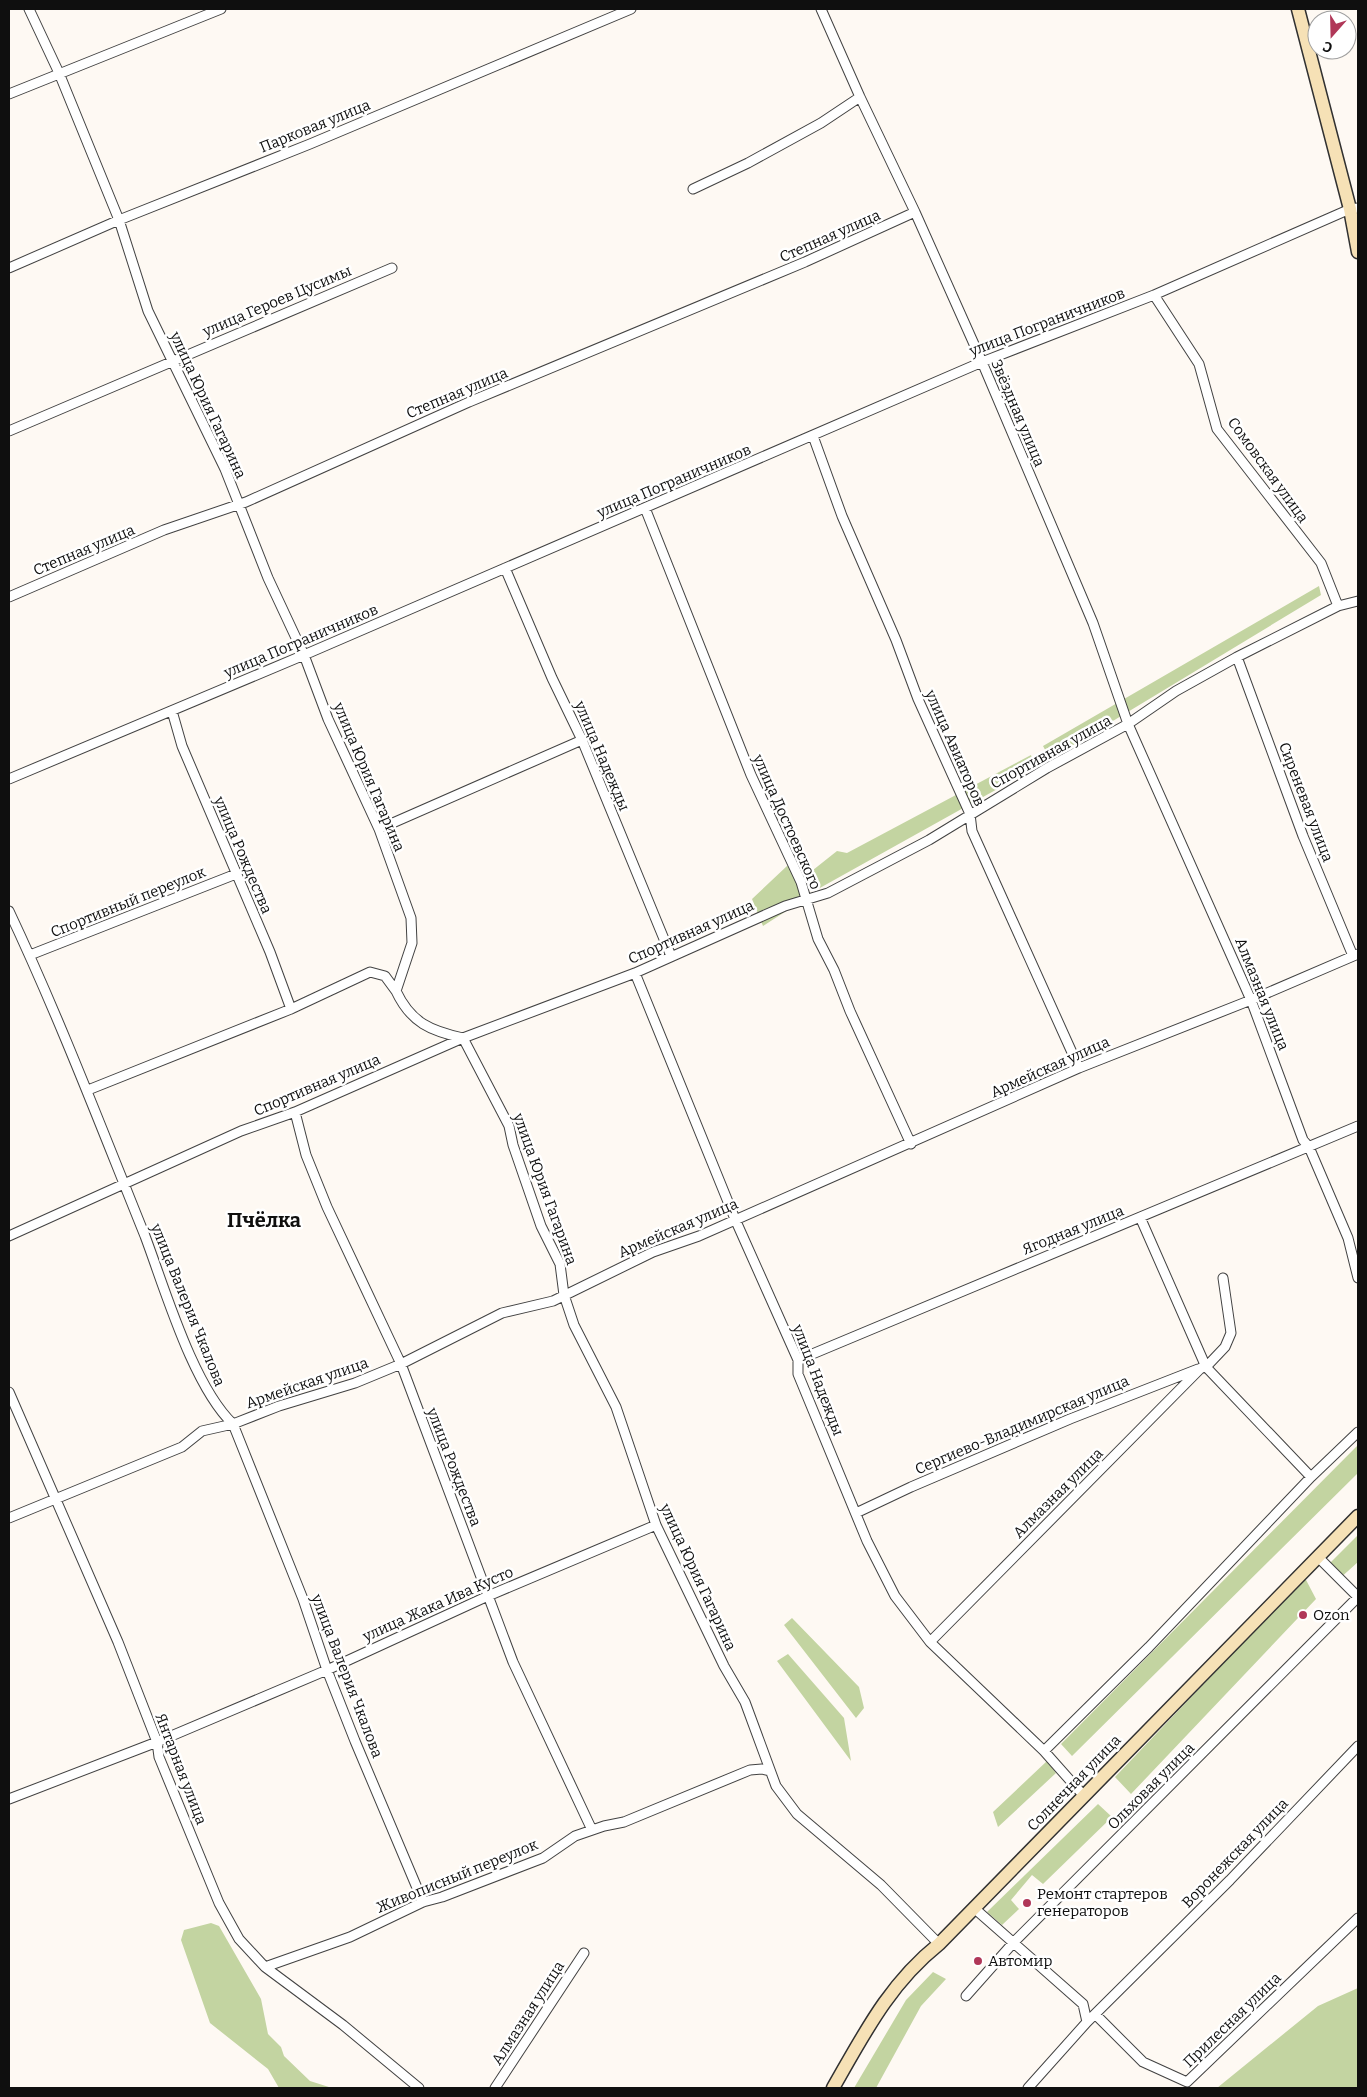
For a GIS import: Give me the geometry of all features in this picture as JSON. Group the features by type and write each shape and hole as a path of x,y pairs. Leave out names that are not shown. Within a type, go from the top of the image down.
{"street":[{"name":"улица Юрия Гагарина","path":"28,9 59,73 119,220 148,311 173,360 239,503 268,578 304,655 328,719 379,829 410,918 412,943 396,991"},
{"path":"9,94 221,9"},
{"name":"Парковая улица","path":"9,268 119,220 310,144 631,9"},
{"name":"Звёздная улица","path":"821,9 982,362 1093,623 1128,724"},
{"path":"1298,9 1354,209 1358,252"},
{"path":"693,188 748,163 821,123 860,97"},
{"name":"улица Пограничников","path":"9,779 304,655 982,362 1154,295 1354,209"},
{"name":"Степная улица","path":"9,598 164,530 239,503 469,402 806,262 915,212"},
{"name":"улица Героев Цусимы","path":"9,431 392,268"},
{"name":"Сомовская улица","path":"1154,295 1199,364 1218,428 1321,562 1338,606"},
{"name":"улица Авиаторов","path":"813,436 842,516 896,640 918,699 970,814 972,831 1079,1068"},
{"name":"улица Достоевского","path":"645,508 751,775 801,882 818,939 834,970 850,1011 911,1144"},
{"name":"улица Надежды","path":"505,568 552,678 582,740 671,956"},
{"name":"Спортивная улица","path":"9,1236 242,1131 295,1112 463,1038 635,973 785,906 828,893 929,840 1047,768 1128,724 1176,692 1237,657 1338,606 1358,601"},
{"name":"Сиреневая улица","path":"1237,657 1303,836 1356,955"},
{"name":"улица Рождества","path":"172,711 182,746 291,1009"},
{"name":"Алмазная улица","path":"1128,724 1251,1000 1303,1140 1309,1148 1348,1238 1358,1278"},
{"path":"379,829 582,740"},
{"name":"Спортивный переулок","path":"30,955 236,874"},
{"name":"улица Валерия Чкалова","path":"9,911 88,1090 193,1361 220,1411 233,1424 303,1600 327,1670 423,1902"},
{"name":"Армейская улица","path":"9,1518 182,1447 202,1431 233,1424 279,1406 355,1383 401,1364 502,1313 553,1301 653,1252 699,1236 911,1144 1079,1068 1251,1000 1356,955"},
{"path":"88,1090 291,1009 370,972 385,976 396,991 403,1006 420,1024 463,1038"},
{"name":"улица Надежды","path":"635,973 736,1219 798,1360 798,1374 867,1541 895,1596 930,1642 1044,1751 1084,1796"},
{"name":"улица Юрия Гагарина","path":"463,1038 509,1126 513,1145 541,1226 560,1264 564,1295 574,1325 616,1407 656,1525 724,1666 745,1702 776,1786 797,1814 881,1885 939,1944"},
{"name":"улица Рождества","path":"295,1112 306,1155 327,1207 401,1364 513,1662 592,1830"},
{"name":"Ягодная улица","path":"798,1360 1358,1126"},
{"path":"1140,1217 1204,1368 1310,1477"},
{"name":"Алмазная улица","path":"930,1642 1225,1347 1231,1333 1222,1278"},
{"name":"Сергиево-Владимирская улица","path":"856,1513 911,1487 1079,1416 1204,1368"},
{"name":"Янтарная улица","path":"9,1392 118,1642 157,1742 159,1757 219,1903 239,1940 265,1967 343,2025 420,2088"},
{"path":"1044,1751 1149,1647 1310,1477 1358,1432"},
{"name":"Солнечная улица","path":"833,2088 865,2032 896,1985 917,1962 939,1944 1358,1516"},
{"name":"улица Жака Ива Кусто","path":"9,1799 157,1742 327,1670 488,1596 656,1525"},
{"path":"1318,1557 1358,1597"},
{"name":"Ольховая улица","path":"966,1996 1014,1942 1358,1597"},
{"name":"Воронежская улица","path":"1028,2088 1087,2022 1230,1880 1358,1746"},
{"name":"Живописный переулок","path":"265,1967 350,1937 423,1902 451,1894 542,1858 575,1836 632,1819 750,1770 762,1769 770,1771"},
{"path":"974,1908 1083,2004 1087,2022"},
{"name":"Прилесная улица","path":"1095,2014 1143,2062 1186,2082 1358,1918"},
{"name":"Алмазная улица","path":"495,2088 584,1953"}],"green space":[{"path":"1319,586 1321,595 1050,759 1043,746"},
{"path":"1031,755 1035,768 818,889 808,874 837,851 847,853"},
{"path":"787,866 797,868 802,901 763,926 752,899"},
{"path":"1358,1445 1358,1473 1072,1756 1061,1744"},
{"path":"1358,1535 1358,1562 1338,1580 1329,1564"},
{"path":"1305,1578 1316,1599 1131,1794 1115,1777"},
{"path":"792,1618 859,1687 864,1708 856,1718 784,1625"},
{"path":"788,1654 844,1718 851,1761 777,1661"},
{"path":"1047,1761 1056,1773 998,1827 993,1812"},
{"path":"1098,1804 1112,1817 1043,1884 1032,1875 1011,1900 1019,1909 1002,1925 987,1912"},
{"path":"211,1923 219,1926 261,1999 268,2034 281,2047 284,2056 310,2081 332,2088 279,2088 268,2069 210,2023 181,1940 184,1930"},
{"path":"933,1972 946,1979 921,2006 876,2088 854,2088 906,2000"},
{"path":"1358,1988 1358,2088 1217,2088 1318,2006"}],"place":[{"name":"Ozon","path":"1303,1615"},
{"name":"Ремонт стартеров генераторов","path":"1027,1903"},
{"name":"Автомир","path":"978,1961"}],"district":[{"name":"Пчёлка","path":"264,1220"}]}
